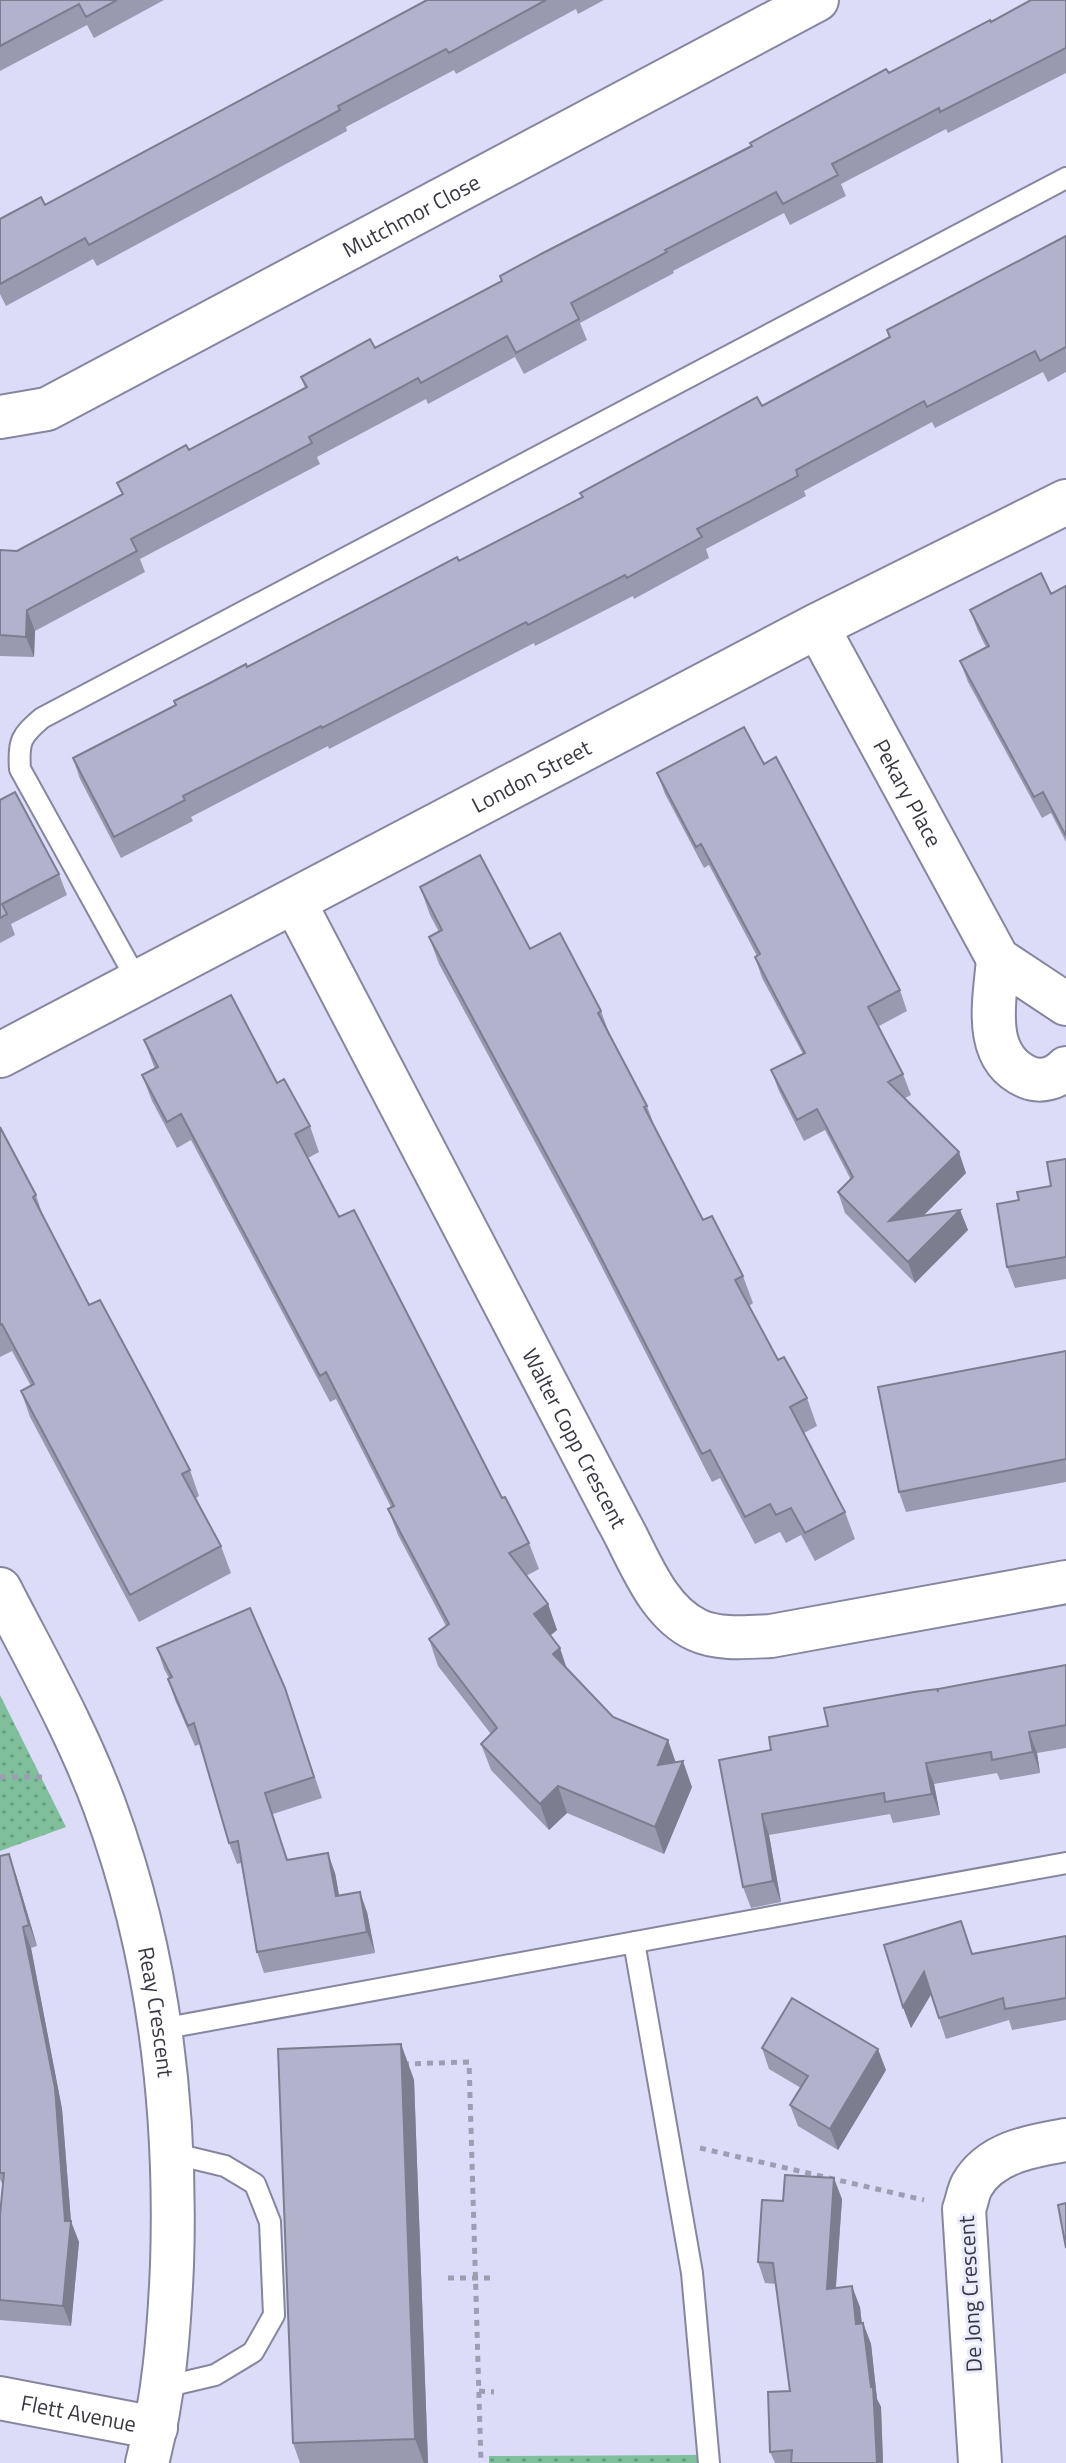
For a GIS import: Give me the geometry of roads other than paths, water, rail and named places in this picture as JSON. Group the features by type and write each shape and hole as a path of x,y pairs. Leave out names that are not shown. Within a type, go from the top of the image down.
{"street":[{"name":"Mutchmor Close","path":"0,417 47,409 817,0"},
{"name":"London Street","path":"0,1055 817,626 1066,502"},
{"name":"Pekary Place","path":"817,626 998,959 1066,1004"},
{"name":"Walter Copp Crescent","path":"294,901 618,1521 670,1612 698,1631 734,1637 771,1636 1066,1582"},
{"path":"998,959 993,1022 997,1048 1014,1071 1034,1080 1057,1077 1066,1068"},
{"name":"Reay Crescent","path":"0,1589 68,1722 105,1807 139,1918 155,1988 171,2153 172,2244 164,2387 152,2445"},
{"name":"De Jong Crescent","path":"980,2463 964,2209 973,2185 994,2161 1023,2148 1066,2140"},
{"name":"Flett Avenue","path":"0,2398 152,2445"}],"lane":[{"path":"138,982 20,769 18,747 26,732 42,718 1066,178"},
{"path":"161,2029 1066,1863"},
{"path":"634,1942 692,2273 709,2463"},
{"path":"164,2387 215,2375 253,2352 274,2315 270,2222 255,2184 225,2166 171,2153"}]}
